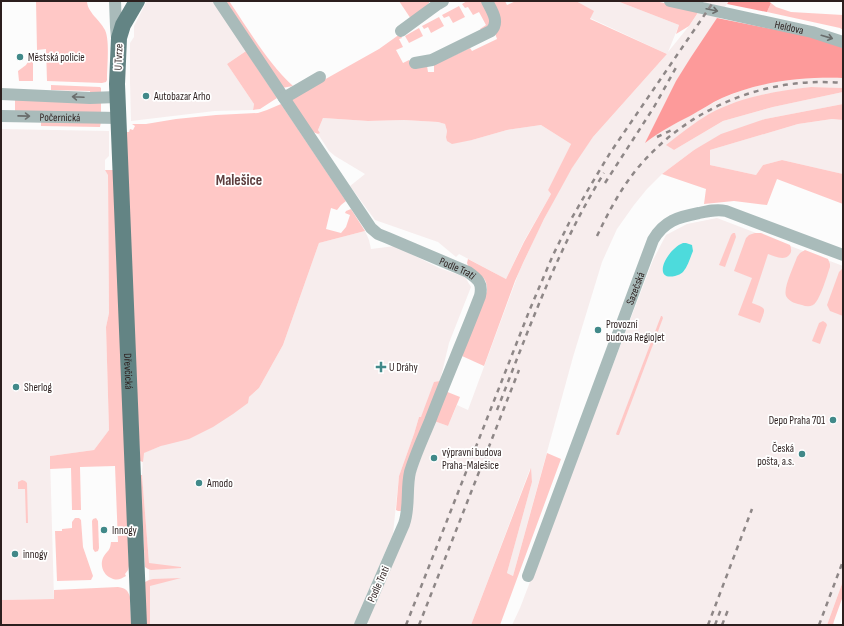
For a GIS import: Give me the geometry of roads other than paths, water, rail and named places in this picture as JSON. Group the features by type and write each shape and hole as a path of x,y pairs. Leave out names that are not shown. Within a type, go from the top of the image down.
{"main road":[{"name":"U Tvrze","path":"119,118 117,97 118,43 123,25 137,1"},
{"name":"Dřevčická","path":"119,118 139,625"}],"street":[{"path":"115,1 118,43"},
{"name":"Podle Trati","path":"219,1 371,228 378,234 468,272 477,279 481,288 480,296 462,344 410,473 407,511 404,524 360,625"},
{"path":"415,63 432,60 491,32 494,27 495,20 487,1"},
{"name":"Heldova","path":"670,1 812,32 843,42"},
{"path":"401,31 439,2"},
{"path":"284,98 320,77"},
{"name":"Počernická","path":"1,94 90,98 117,97"},
{"name":"Počernická","path":"1,116 119,118"},
{"name":"Sazečská","path":"528,576 652,240 663,226 682,216 721,210 843,255"}],"water":[{"path":"683,243 692,245 693,251 685,270 675,276 668,276 664,274 663,269 667,257 677,246"}],"railway":[{"path":"406,625 530,309 553,255 569,223 610,153 714,1"},
{"path":"605,183 654,107 678,64"},
{"path":"597,236 615,202 636,170 656,148 678,130 703,114 729,101 756,91 784,85 813,82 843,83"},
{"path":"657,137 674,129"},
{"path":"497,410 558,259 572,230 604,173"},
{"path":"419,625 519,370"},
{"path":"708,625 752,509"},
{"path":"819,625 843,561"},
{"path":"715,625 721,609"},
{"path":"722,625 728,610"}],"place":[{"name":"Městská policie","path":"20,57"},
{"name":"Autobazar Arho","path":"146,96"},
{"name":"Provozní budova RegioJet","path":"598,330"},
{"name":"U Dráhy","path":"381,367"},
{"name":"Sherlog","path":"16,387"},
{"name":"Depo Praha 701","path":"833,420"},
{"name":"Česká pošta, a.s.","path":"802,454"},
{"name":"výpravní budova Praha-Malešice","path":"434,458"},
{"name":"Amodo","path":"199,483"},
{"name":"Innogy","path":"104,530"},
{"name":"innogy","path":"15,554"}],"district":[{"name":"Malešice","path":"239,180"}]}
